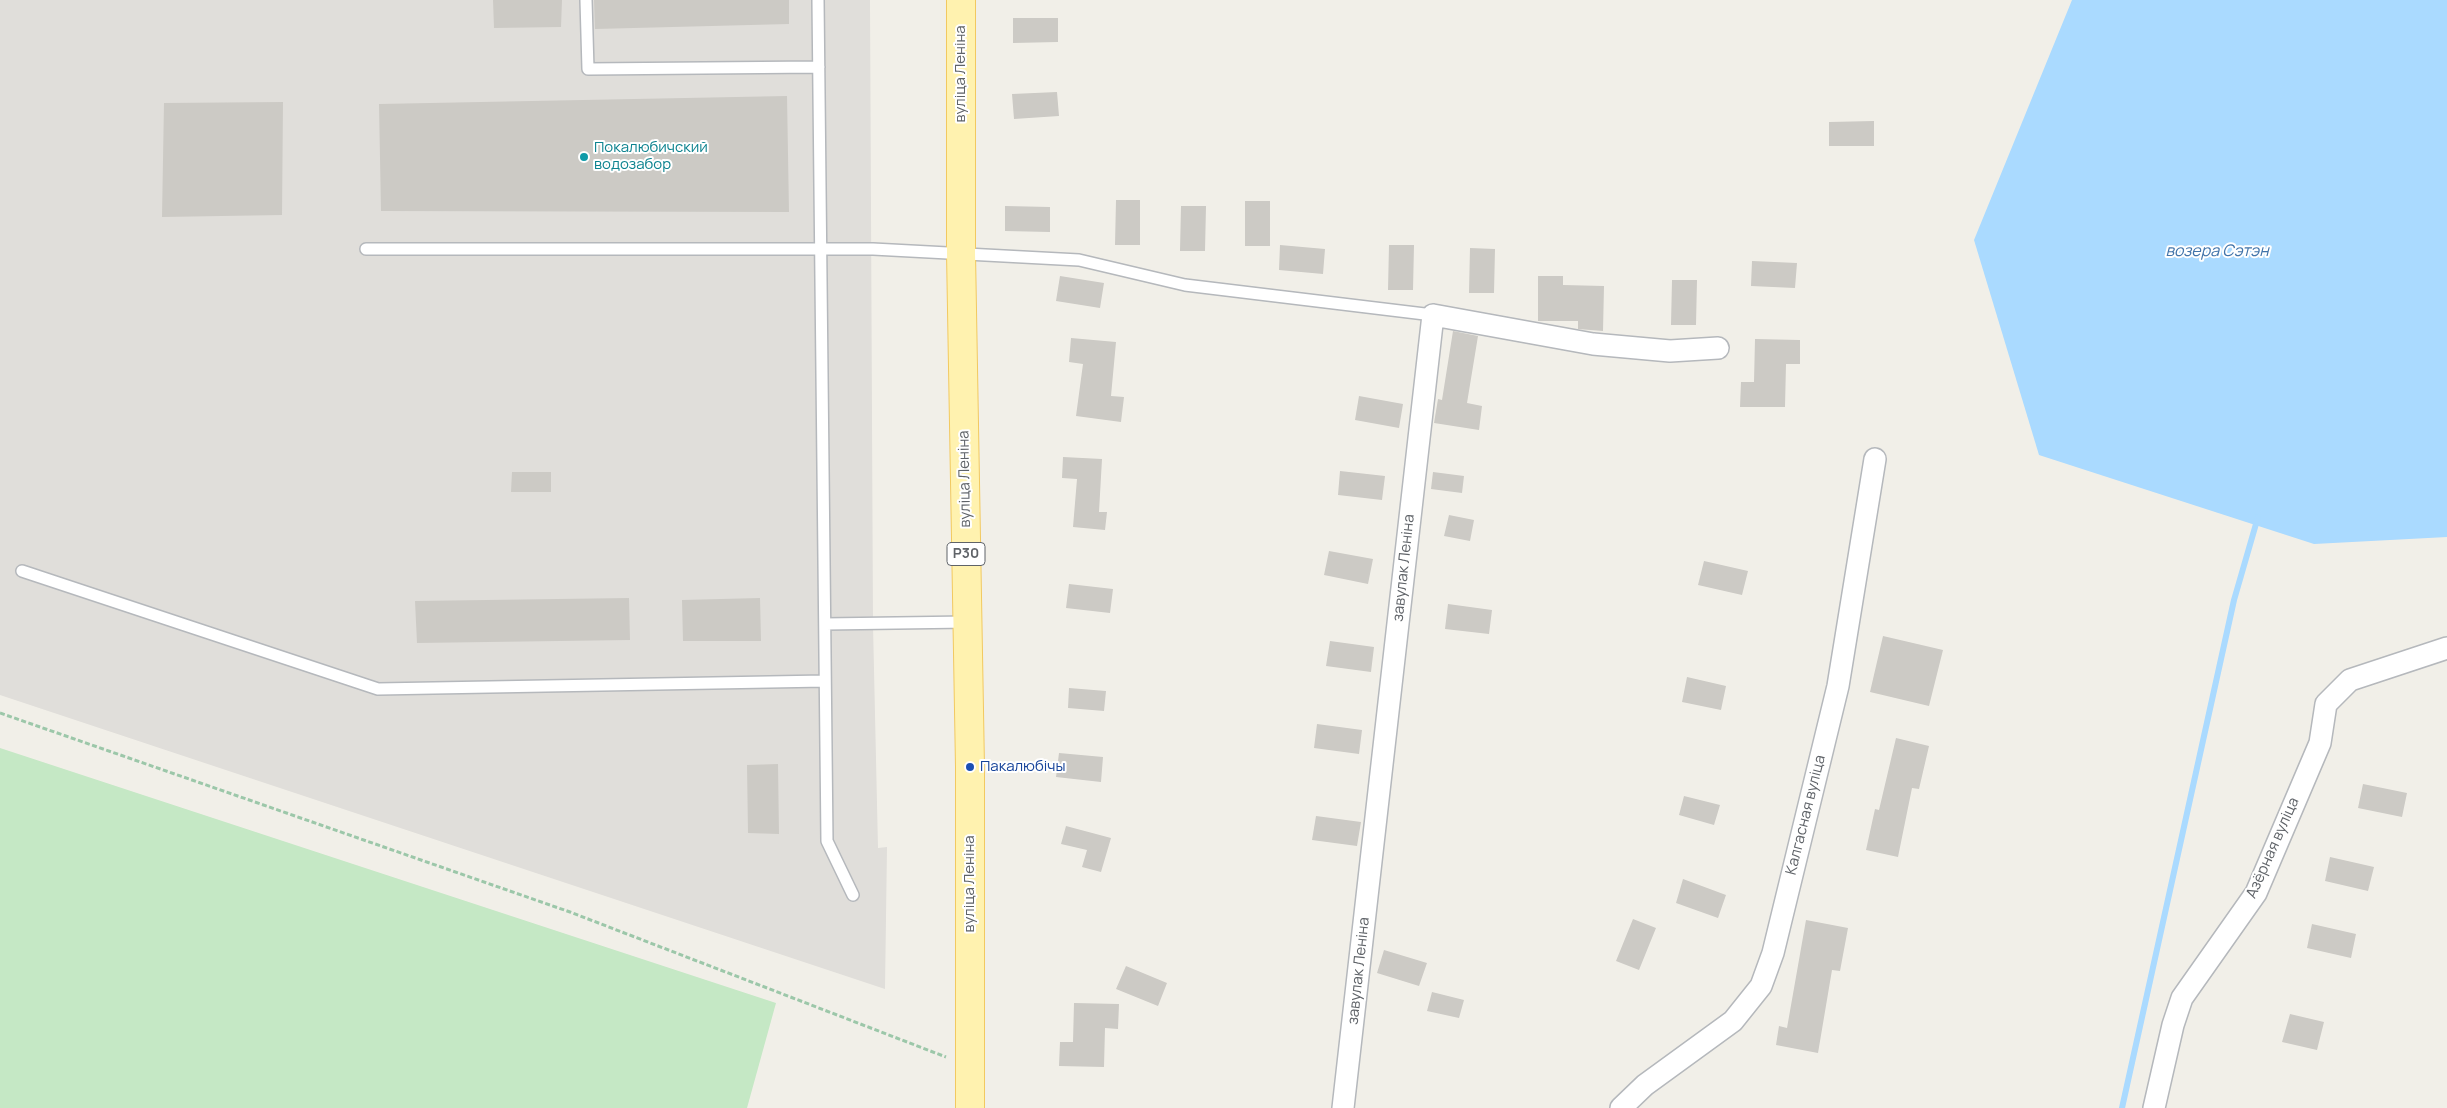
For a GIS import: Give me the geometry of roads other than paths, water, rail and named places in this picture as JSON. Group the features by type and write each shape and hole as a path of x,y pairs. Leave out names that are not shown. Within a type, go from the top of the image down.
{"main road":[{"name":"вуліца Леніна","path":"961,0 961,253 968,622 970,1108"}],"street":[{"path":"1433,315 1593,344 1670,352 1718,348"},
{"name":"завулак Леніна","path":"1343,1108 1433,315"},
{"name":"Калгасная вуліца","path":"1622,1108 1646,1085 1733,1021 1761,986 1773,953 1838,686 1875,459"},
{"name":"Азёрная вуліца","path":"2154,1108 2173,1025 2182,998 2256,893 2320,743 2326,704 2350,680 2447,648"}],"lane":[{"path":"586,0 588,70 819,67"},
{"path":"818,0 827,841 853,895"},
{"path":"366,249 820,249 961,253 1079,260 1185,284 1433,315"},
{"path":"22,571 378,689 825,681"},
{"path":"825,624 968,622"}],"water":[{"name":"возера Сэтэн","path":"2072,0 2447,0 2447,537 2314,544 2039,455 1974,240"}],"waterway":[{"path":"2122,1108 2234,600 2258,517"}],"place":[{"name":"Покалюбичский водозабор","path":"584,157"},
{"name":"Пакалюбічы","path":"970,767"}]}
